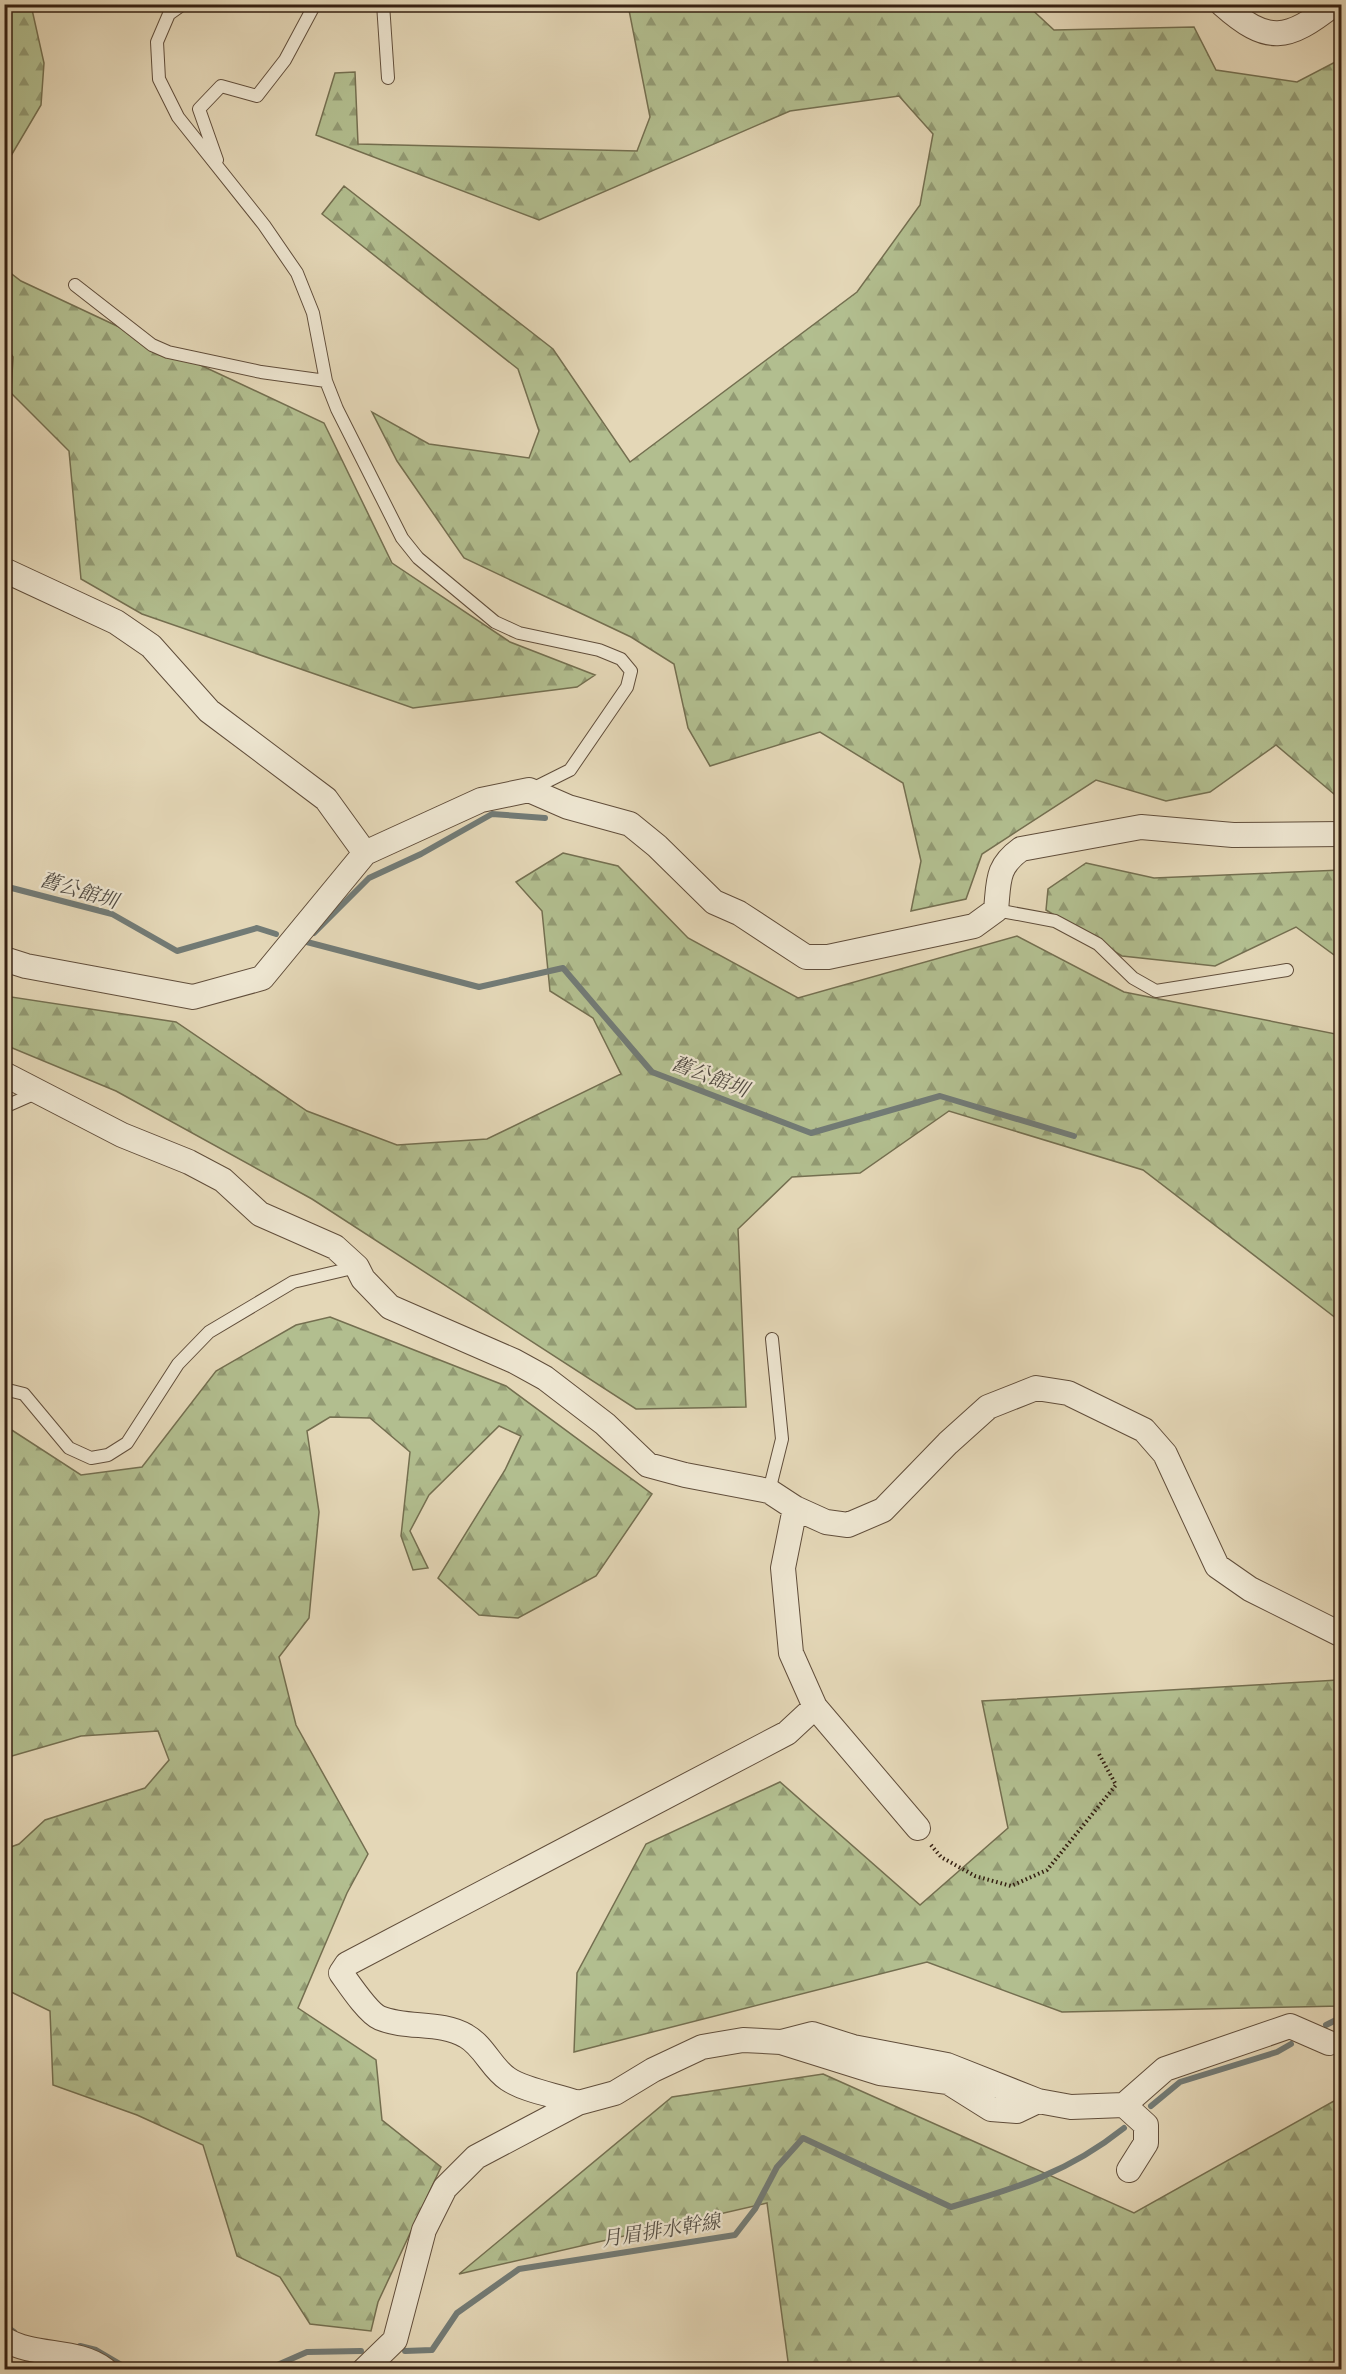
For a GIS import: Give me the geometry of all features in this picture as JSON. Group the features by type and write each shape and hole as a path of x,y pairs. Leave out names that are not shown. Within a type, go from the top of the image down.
{"street":[{"path":"1222,4 1254,30 1287,33 1306,26 1334,4"},
{"path":"4,570 116,622 151,645 209,711 326,799 365,853"},
{"path":"4,959 36,968 193,997 262,978 365,853 481,800 528,790 568,807 630,824 657,846 714,902 738,914 806,957 828,957 974,926 996,910 1005,860 1021,849 1141,828 1233,834 1341,834"},
{"path":"4,1074 122,1136 189,1162 223,1180 261,1214 334,1246 357,1268 363,1280 390,1307 514,1361 545,1378 605,1424 648,1465 685,1475 769,1491 795,1508 826,1522 848,1525 883,1510 948,1443 988,1407 1036,1388 1068,1393 1144,1430 1165,1454 1217,1566 1250,1590 1341,1635"},
{"path":"795,1508 783,1568 792,1653 815,1707 918,1828"},
{"path":"578,2103 521,2086 506,2078 467,2036 447,2029 379,2018 353,1991 341,1973 347,1964 787,1733 815,1707"},
{"path":"364,2370 395,2340 424,2230 445,2188 476,2157 578,2103 615,2092 653,2070 702,2047 743,2040 781,2042 880,2073 948,2082 992,2109 1017,2110 1038,2101 1071,2107 1124,2105 1165,2069 1290,2026 1329,2043"},
{"path":"1124,2105 1146,2125 1146,2143 1129,2170"},
{"path":"4,2339 22,2349 84,2360 105,2370"}],"lane":[{"path":"183,4 169,14 157,42 159,79 178,117 264,225 297,273 313,313 326,381 337,409 402,538 418,558 495,622 519,633 599,650 621,659 630,671 627,687 570,770 528,790"},
{"path":"220,170 199,110 221,86 257,96 285,60 315,4"},
{"path":"383,4 388,78"},
{"path":"75,285 152,345 168,352 261,372 326,381"},
{"path":"996,910 1055,921 1098,944 1133,978 1156,992 1287,970"},
{"path":"4,1107 38,1092"},
{"path":"4,1389 24,1394 69,1448 91,1458 108,1455 127,1443 178,1364 209,1332 293,1282 357,1268"},
{"path":"769,1491 782,1439 772,1339"}],"path":[{"path":"918,1828 940,1857 975,1876 1011,1886 1047,1870 1116,1785 1099,1754"}],"green space":[{"path":"5,4 31,5 44,63 41,105 5,166"},
{"path":"628,5 1027,5 1054,30 1194,27 1216,70 1297,82 1341,59 1341,800 1276,745 1210,792 1166,801 1096,780 982,854 966,899 911,911 921,861 903,783 820,732 710,766 688,728 674,664 631,637 464,558 397,461 372,412 429,444 529,458 539,431 518,369 322,214 344,186 553,349 630,462 857,292 920,205 933,134 899,96 790,111 539,220 316,135 335,73 355,72 358,144 637,151 650,117"},
{"path":"4,268 21,281 324,423 392,563 510,642 595,675 577,687 413,708 142,614 81,579 69,451 11,393 13,357 5,344"},
{"path":"563,853 618,866 688,938 798,998 1017,936 1124,992 1341,1035 1341,1322 1143,1170 949,1111 860,1173 792,1177 738,1229 746,1407 636,1409 312,1199 116,1091 5,1045 5,996 176,1022 307,1111 397,1145 487,1139 621,1074 593,1018 550,991 542,911 516,882"},
{"path":"1086,863 1154,878 1341,870 1341,960 1296,927 1215,966 1122,956 1046,910 1048,889"},
{"path":"330,1317 506,1386 652,1494 596,1576 518,1618 479,1615 438,1578 505,1470 521,1436 499,1426 429,1495 410,1531 428,1568 413,1570 401,1536 410,1452 370,1418 330,1417 307,1431 319,1512 309,1618 279,1657 296,1725 368,1854 347,1893 298,2008 376,2060 382,2120 441,2167 378,2302 371,2331 310,2324 280,2277 237,2256 203,2145 137,2115 53,2085 50,2011 5,1989 5,1849 19,1844 45,1820 145,1788 169,1760 158,1731 81,1736 5,1758 4,1425 81,1475 142,1467 216,1371 296,1325"},
{"path":"1338,1680 1342,1682 1341,2006 1062,2012 927,1962 574,2052 577,1973 646,1844 780,1782 920,1905 1008,1828 982,1701"},
{"path":"823,2074 1134,2213 1341,2097 1341,2369 789,2369 767,2203 459,2274 672,2097"}],"waterway":[{"path":"314,933 369,878 421,854 492,814 545,818"},
{"name":"舊公館圳","path":"4,886 112,914 177,951 257,928 276,934"},
{"name":"舊公館圳","path":"303,941 479,987 563,968 652,1072 811,1133 940,1096 1074,1136"},
{"name":"月眉排水幹線","path":"1326,2025 1342,2017"},
{"name":"月眉排水幹線","path":"1151,2106 1180,2082 1277,2052 1291,2044"},
{"name":"月眉排水幹線","path":"405,2351 432,2350 457,2313 519,2269 735,2235 755,2209 777,2167 803,2138 951,2207 1042,2177 1083,2156 1124,2128"},
{"name":"月眉排水幹線","path":"4,2325 14,2332"},
{"name":"月眉排水幹線","path":"80,2346 96,2350 130,2370"},
{"name":"月眉排水幹線","path":"266,2370 307,2352 361,2351"}]}
